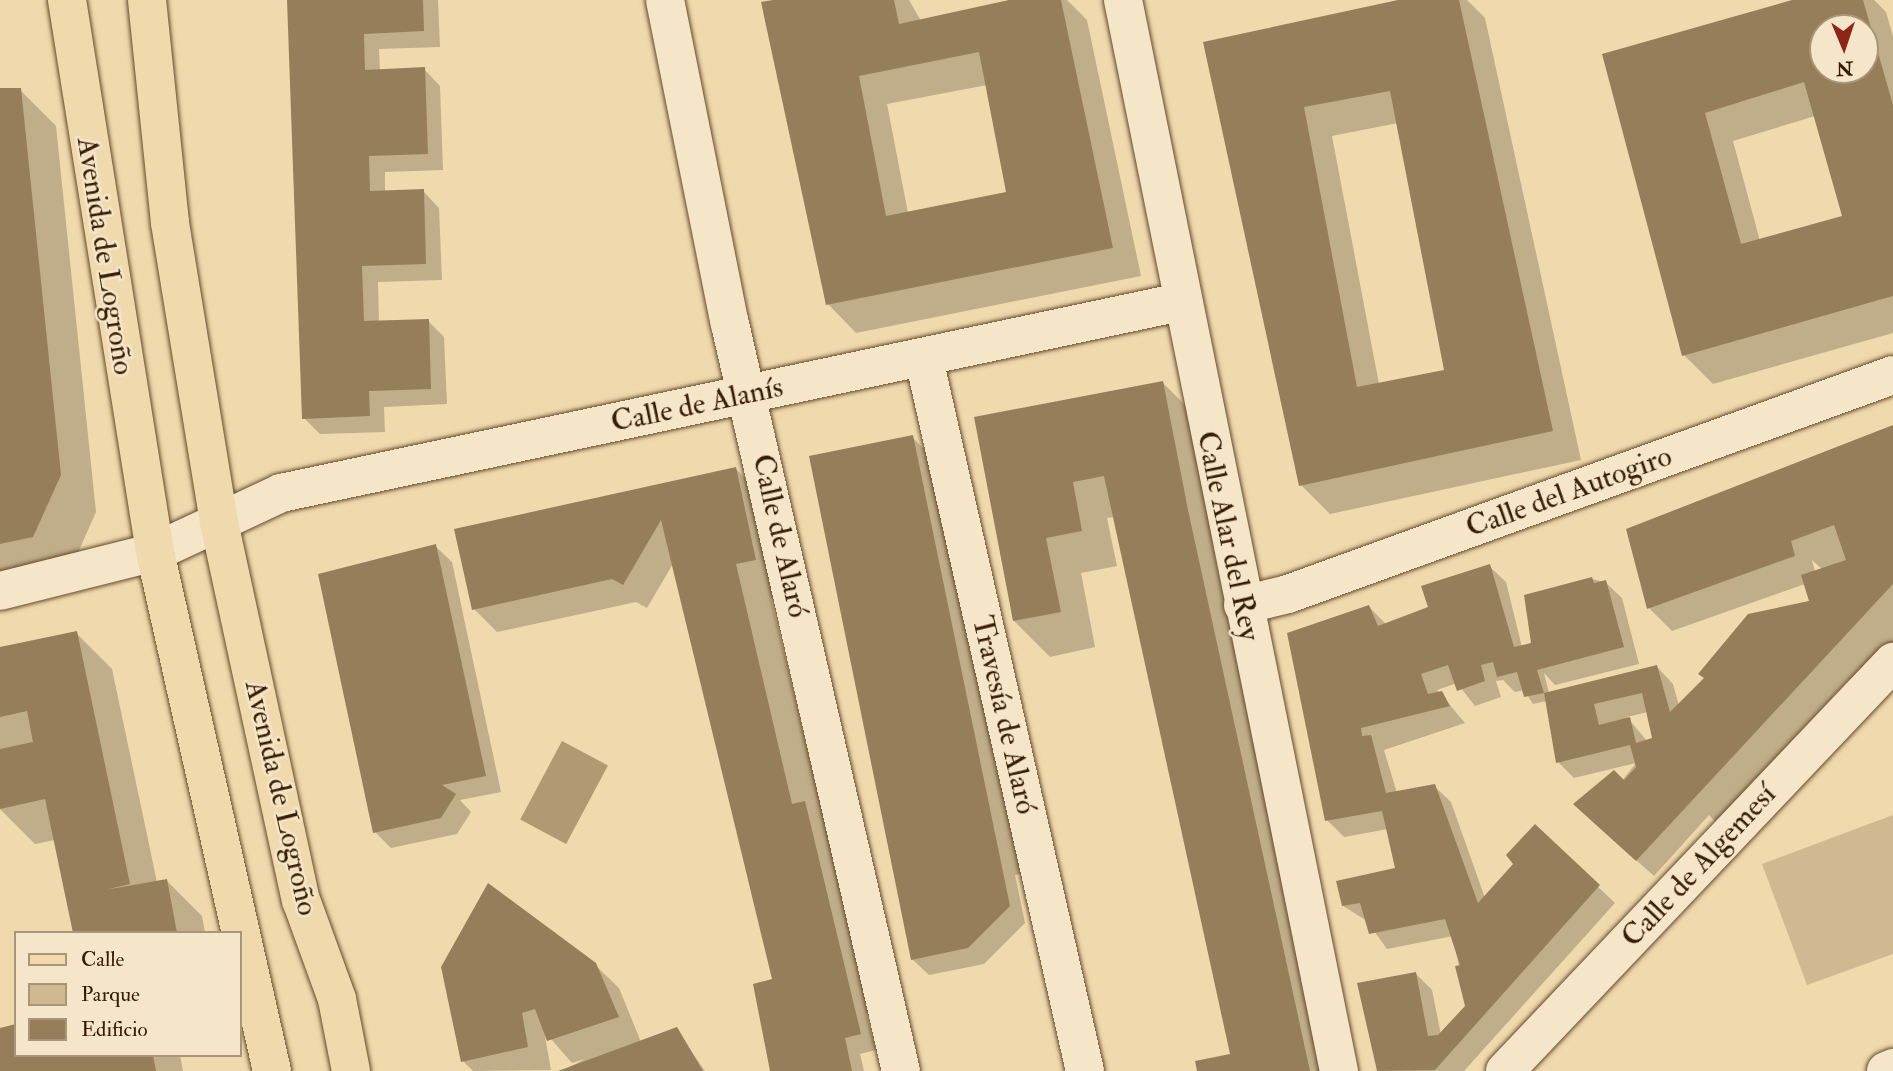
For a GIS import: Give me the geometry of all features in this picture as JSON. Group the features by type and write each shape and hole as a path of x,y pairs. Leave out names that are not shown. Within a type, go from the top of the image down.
{"main road":[{"name":"Avenida de Logroño","path":"67,0 155,552 240,931"},
{"name":"Avenida de Logroño","path":"147,0 170,223 219,522 302,900 337,999 351,1071"},
{"name":"Avenida de Logroño","path":"242,938 272,1071"}],"street":[{"name":"Calle de Alaró","path":"665,0 746,394 901,1071"},
{"name":"Calle Alar del Rey","path":"1123,0 1180,302 1339,1071"},
{"name":"Calle de Alanís","path":"219,522 281,493 746,394 925,359 1180,302"},
{"name":"Travesía de Alaró","path":"925,359 1085,1071"},
{"name":"Calle del Autogiro","path":"1243,605 1288,594 1893,375"},
{"path":"0,591 155,552 219,522"},
{"name":"Calle de Algemesí","path":"1513,1069 1893,662"},
{"path":"1886,1071 1893,1068"}],"green space":[{"path":"1893,815 1893,954 1807,985 1762,864"}],"shaded area":[{"path":"562,741 608,765 566,844 520,820"}],"building":[{"path":"287,0 423,0 424,31 364,34 365,70 425,67 428,154 369,156 370,191 424,189 426,264 362,266 364,321 429,319 431,389 369,391 370,416 302,419"},
{"path":"894,0 899,24 1009,0 1061,0 1113,248 826,305 761,2","holes":["979,52 1006,192 886,216 859,76"]},
{"path":"1398,0 1459,0 1553,431 1299,486 1203,42","holes":["1390,91 1444,370 1357,387 1304,107"]},
{"path":"1792,0 1863,0 1867,14 1809,14 1809,84 1879,84 1879,56 1893,105 1893,296 1682,356 1602,54","holes":["1804,82 1842,216 1741,244 1705,113"]},
{"path":"0,88 21,88 61,475 33,537 0,544"},
{"path":"1163,381 1188,510 1310,1071 1197,1071 1195,1061 1230,1054 1104,476 1073,482 1082,531 1046,538 1061,612 1013,621 974,417"},
{"path":"1893,425 1893,584 1636,861 1573,804 1614,770 1624,780 1636,767 1630,745 1556,763 1544,693 1657,665 1670,712 1704,678 1698,674 1748,614 1809,601 1801,575 1846,560 1834,525 1791,541 1795,556 1647,609 1626,529","holes":["1642,693 1652,738 1636,743 1630,717 1599,725 1594,704"]},
{"path":"913,435 1010,906 968,948 911,960 809,456"},
{"path":"736,467 756,560 736,564 792,804 805,801 861,1034 845,1038 852,1071 770,1071 753,984 772,979 661,520 623,585 612,579 472,610 454,529"},
{"path":"436,544 486,776 442,785 456,794 441,818 373,833 318,574"},
{"path":"1490,564 1514,647 1531,643 1524,595 1592,577 1594,583 1606,580 1624,647 1537,670 1544,693 1524,697 1517,672 1497,677 1493,662 1481,665 1485,681 1457,691 1448,665 1421,674 1428,694 1442,691 1450,706 1361,728 1362,736 1371,735 1386,793 1435,784 1478,903 1513,864 1506,855 1535,824 1600,885 1435,1070 1377,1071 1357,983 1416,972 1428,1036 1438,1035 1465,1006 1455,966 1460,965 1445,919 1369,934 1360,903 1342,906 1336,881 1395,868 1382,811 1325,821 1287,633 1369,605 1378,626 1428,607 1421,586"},
{"path":"77,631 130,884 105,890 167,879 177,931 73,931 45,799 0,809 0,749 33,742 27,711 0,717 0,647"},
{"path":"488,883 596,963 619,1017 547,1041 535,1009 522,1013 528,1047 461,1062 441,967"},
{"path":"14,1024 14,1057 153,1057 156,1071 0,1071 0,1028"},
{"path":"677,1027 703,1071 558,1071"}]}
